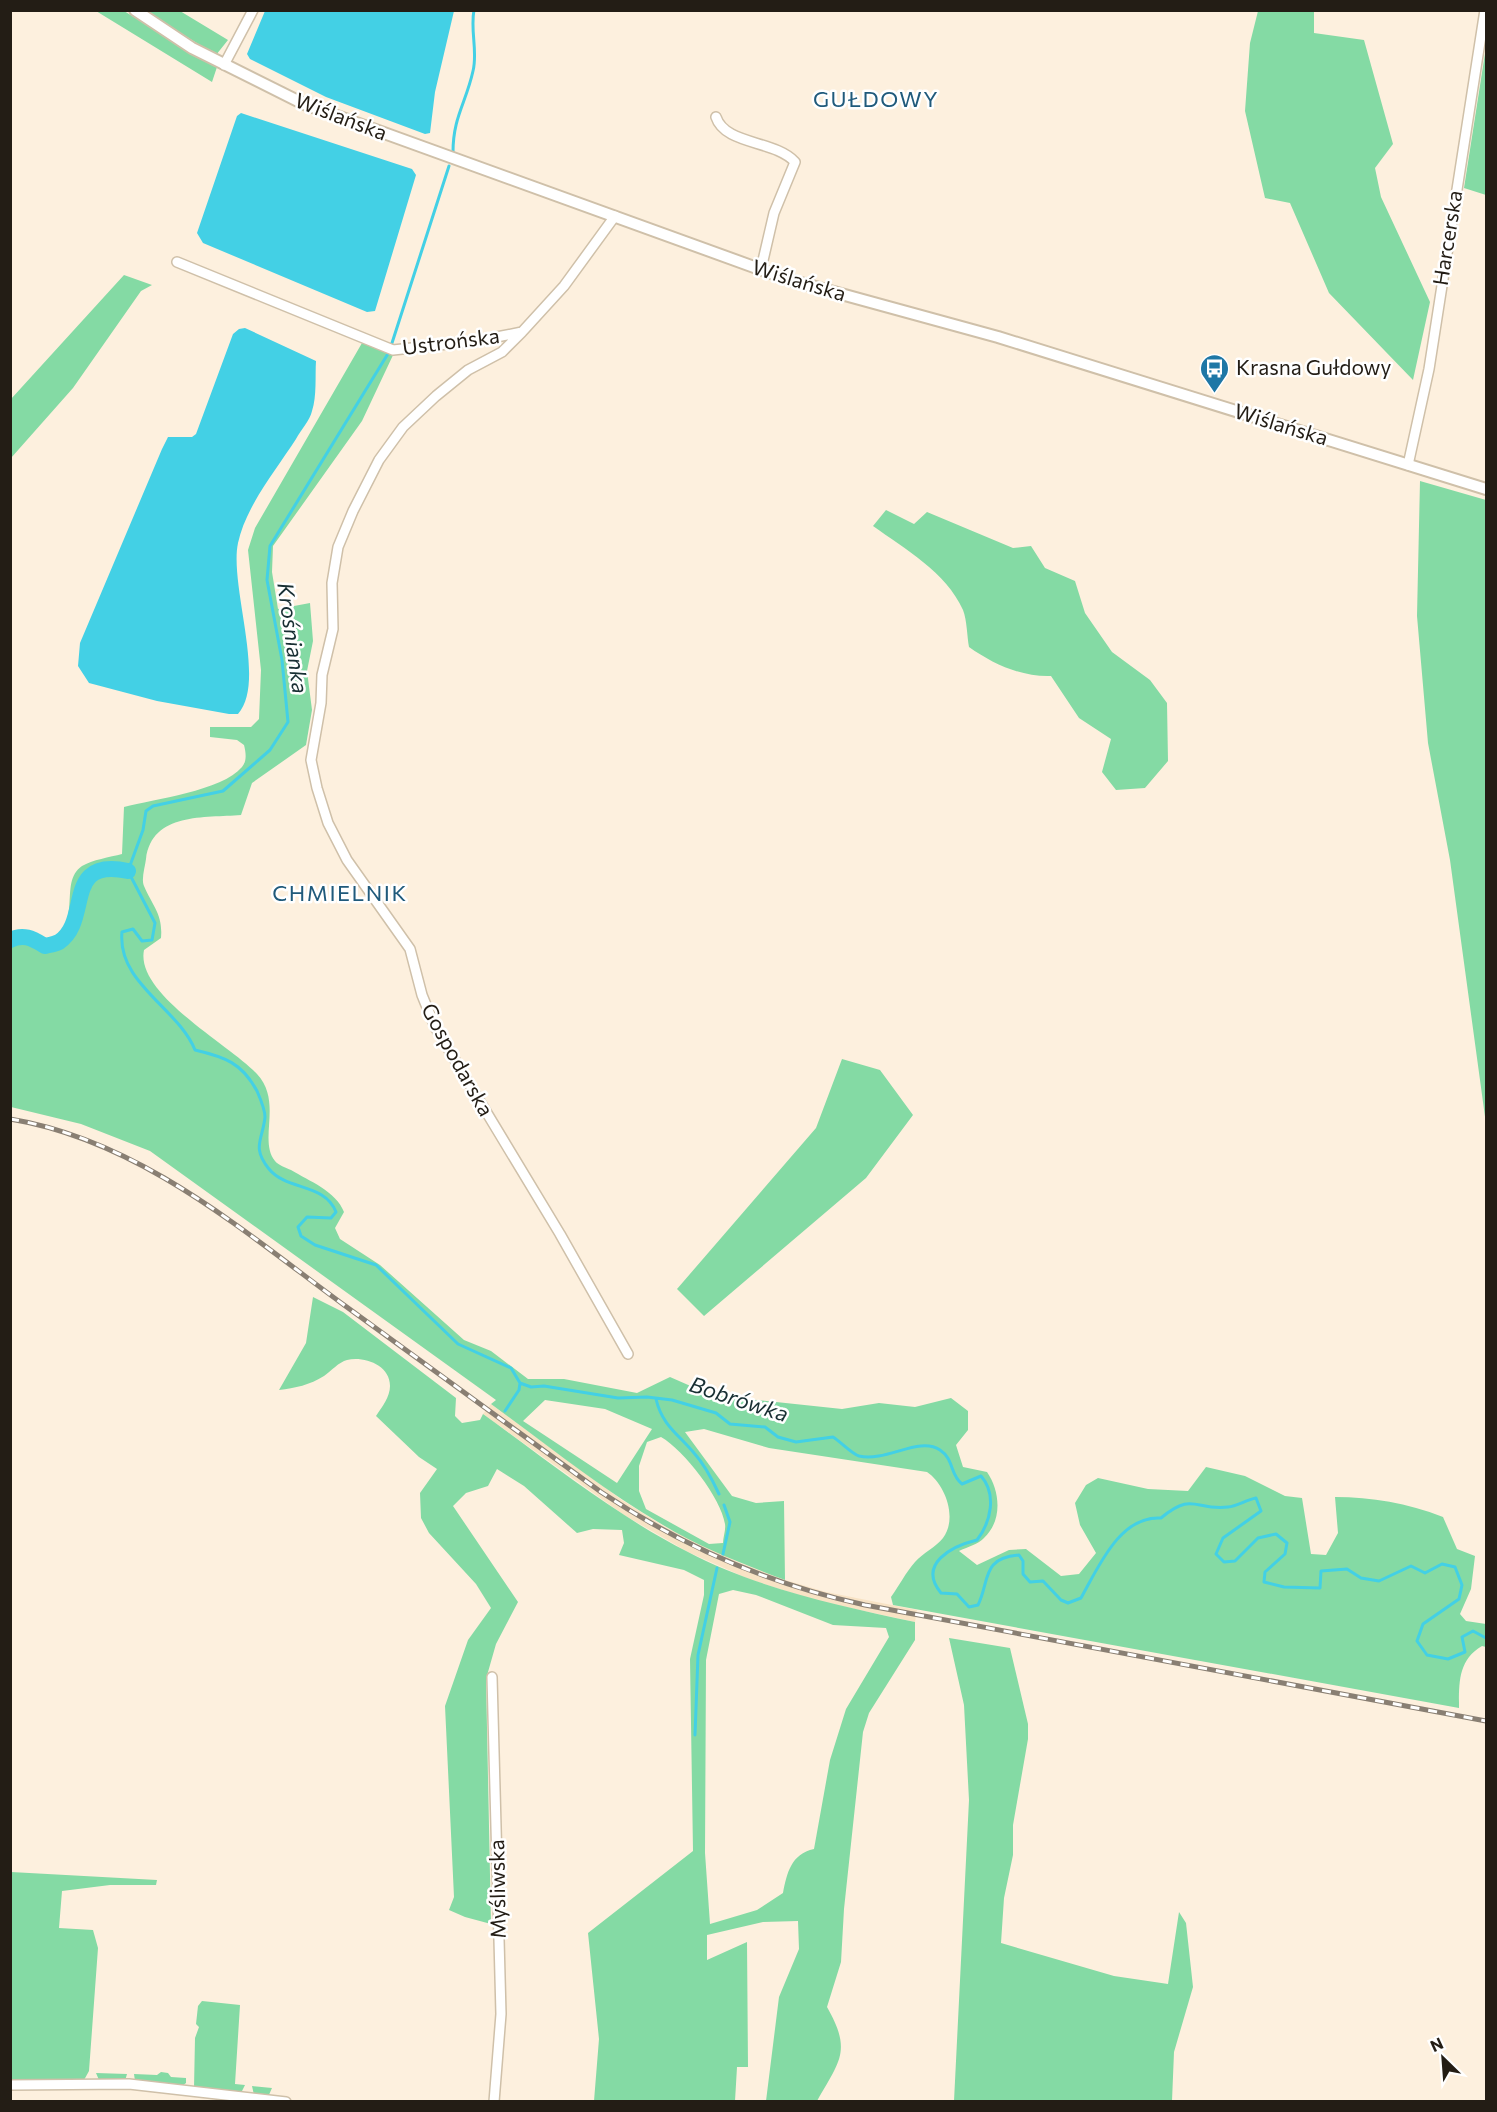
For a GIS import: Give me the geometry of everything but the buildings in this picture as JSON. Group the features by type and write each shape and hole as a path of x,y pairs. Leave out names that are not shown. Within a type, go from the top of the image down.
{"street":[{"name":"Wiślańska","path":"135,10 224,65 304,104 761,270 819,289 1009,340 1486,489"},
{"path":"224,65 253,10"},
{"name":"Harcerska","path":"1408,465 1429,369 1438,297 1485,10"},
{"path":"716,117 718,125 728,133 783,152 795,162 774,213 761,270"},
{"name":"Ustrońska","path":"177,262 389,348 477,341 522,332 564,286 615,216"},
{"name":"Gospodarska","path":"522,332 502,352 468,370 403,427 379,460 353,510 338,547 332,583 333,629 321,675 321,703 311,760 328,823 347,860 410,949 422,995 435,1027 560,1234 628,1353"},
{"name":"Myśliwska","path":"492,1677 501,2014 494,2102"},
{"path":"10,2085 129,2084 286,2102"}],"shaded area":[{"path":"491,1404 622,1500 665,1527 738,1562 785,1580 826,1592 917,1610 915,1622 818,1601 751,1580 688,1552 624,1515 483,1414"}],"green space":[{"path":"96,11 124,11 217,67 212,82"},
{"path":"145,11 180,11 228,40 216,55"},
{"path":"1258,11 1314,11 1314,33 1364,40 1393,144 1375,168 1381,197 1430,302 1413,380 1329,293 1290,203 1265,198 1245,111 1250,43"},
{"path":"1486,47 1486,195 1464,188"},
{"path":"124,275 152,285 141,291 73,388 11,458 11,399"},
{"path":"362,343 394,353 362,421 273,546 272,572 278,609 310,603 313,641 307,671 312,710 306,745 252,783 241,815 182,820 158,833 150,844 143,876 144,886 159,917 161,930 161,938 144,950 145,967 154,984 187,1018 257,1074 265,1085 270,1108 270,1152 278,1164 321,1187 335,1198 344,1212 335,1228 340,1239 380,1265 464,1340 491,1351 528,1379 564,1379 637,1393 670,1377 711,1395 842,1409 879,1403 915,1407 951,1398 968,1411 968,1430 956,1445 963,1467 987,1472 997,1496 997,1514 990,1531 979,1542 959,1551 977,1565 1009,1550 1026,1549 1061,1576 1079,1574 1096,1553 1080,1525 1075,1503 1086,1485 1098,1478 1148,1489 1188,1491 1206,1467 1245,1476 1285,1496 1302,1498 1311,1554 1326,1555 1338,1533 1335,1497 1389,1502 1443,1517 1457,1549 1475,1556 1471,1589 1460,1614 1466,1621 1486,1624 1486,1647 1482,1646 1474,1652 1464,1665 1459,1690 1459,1708 893,1605 891,1597 909,1570 918,1559 943,1538 947,1530 949,1511 944,1493 927,1472 769,1448 704,1429 685,1432 732,1496 756,1503 784,1501 785,1580 738,1562 677,1533 597,1482 491,1404 496,1400 150,1151 81,1124 11,1107 11,931 25,931 45,941 57,934 65,925 68,915 71,883 75,873 86,864 122,854 124,807 204,788 232,775 245,762 244,745 237,740 210,737 210,727 251,727 259,719 261,670 248,550 255,528","holes":["545,1400 605,1409 652,1429 617,1483 523,1421","661,1437 690,1463 717,1501 725,1524 723,1543 709,1544 646,1509 639,1491 639,1466 647,1442"]},
{"path":"1420,481 1486,500 1486,1124 1450,860 1428,743 1417,616"},
{"path":"886,510 914,524 927,512 1013,548 1031,546 1045,568 1075,581 1085,613 1112,652 1150,680 1167,703 1168,761 1145,788 1116,790 1102,772 1111,739 1079,718 1051,676 1018,672 988,659 969,647 963,610 956,596 924,562 873,526"},
{"path":"842,1059 880,1070 913,1115 866,1178 704,1316 677,1289 816,1128"},
{"path":"313,1297 343,1312 456,1398 455,1416 462,1423 480,1420 483,1414 634,1522 688,1552 770,1586 915,1622 915,1640 869,1713 863,1732 844,1909 841,1962 827,2007 839,2034 840,2055 817,2101 766,2101 779,1997 799,1949 798,1921 763,1922 707,1935 707,1960 747,1942 748,2067 737,2067 735,2101 594,2101 599,2039 588,1933 693,1851 690,1659 704,1595 704,1580 684,1570 619,1555 624,1543 622,1530 593,1529 577,1533 524,1486 497,1469 488,1486 466,1493 453,1506 518,1602 496,1644 486,1679 491,1924 449,1910 454,1897 445,1706 468,1640 491,1608 476,1584 429,1533 421,1518 420,1493 437,1469 419,1457 376,1416 390,1390 389,1379 381,1367 361,1359 347,1360 313,1382 279,1390 306,1343","holes":["733,1590 756,1595 833,1625 886,1628 889,1637 846,1709 830,1760 814,1849 800,1855 791,1865 783,1893 757,1910 710,1924 705,1853 706,1660 719,1594"]},
{"path":"949,1638 1010,1648 1028,1724 1028,1739 1013,1825 1013,1855 1004,1898 1001,1943 1114,1976 1168,1984 1179,1912 1186,1923 1193,1987 1174,2052 1172,2101 954,2101 969,1800 964,1705"},
{"path":"11,1872 157,1880 156,1885 110,1885 62,1891 59,1928 93,1930 98,1948 89,2071 84,2080 11,2083"},
{"path":"202,2001 240,2005 235,2084 245,2085 241,2093 194,2088 195,2038 199,2027 196,2024 198,2006"},
{"path":"161,2072 168,2073 171,2077 186,2078 186,2083 182,2086 135,2081 134,2074 157,2075"},
{"path":"96,2073 127,2074 125,2081 99,2080"},
{"path":"252,2086 272,2088 268,2097 254,2095"}],"water":[{"path":"265,11 454,11 435,92 430,133 425,134 326,97 250,59 247,54"},
{"path":"241,113 412,169 416,175 375,311 367,312 203,243 197,233 237,116"},
{"path":"245,328 316,361 315,399 311,414 255,502 238,543 238,583 248,657 249,680 246,699 238,714 229,714 157,701 89,683 78,666 80,643 162,449 168,437 192,437 196,434 233,334"}],"waterway":[{"name":"Krośnianka","path":"453,152 455,129 474,63 474,10"},
{"name":"Krośnianka","path":"392,343 449,166"},
{"name":"Bobrówka","path":"389,352 270,546 267,580 282,660 288,722 270,750 223,791 153,806 146,811 143,830 128,871 155,923 152,940 142,941 133,929 122,932 123,950 138,981 176,1021 195,1050 215,1055 232,1063 251,1081 264,1111 264,1125 259,1149 269,1169 286,1181 323,1196 336,1212 331,1218 307,1217 298,1227 301,1236 315,1245 376,1265 458,1344 511,1368 520,1383 531,1387 544,1386 618,1398 647,1397 672,1400 716,1413 730,1424 765,1427 778,1437 796,1442 833,1437 859,1456 881,1456 922,1446 932,1446 940,1450 948,1458 955,1476 962,1484 981,1476 989,1491 989,1517 982,1533 977,1540 948,1552 935,1565 933,1573 935,1583 941,1593 957,1594 969,1607 978,1605 992,1566 1007,1557 1019,1555 1023,1561 1023,1574 1030,1582 1043,1581 1061,1600 1068,1603 1081,1598 1112,1546 1134,1525 1146,1519 1161,1518 1180,1505 1228,1507 1256,1498 1261,1511 1223,1538 1216,1554 1224,1562 1235,1561 1258,1538 1276,1534 1287,1543 1285,1554 1265,1572 1264,1582 1284,1587 1320,1588 1321,1571 1347,1569 1361,1578 1379,1581 1411,1566 1425,1573 1442,1564 1455,1567 1462,1585 1459,1599 1423,1624 1417,1641 1427,1655 1448,1659 1465,1652 1462,1637 1473,1631 1486,1638"},
{"name":"Bobrówka","path":"10,940 24,937 45,946 59,942 69,932 81,893 86,882 94,873 107,869 128,871"},
{"path":"505,1411 519,1390 520,1383"},
{"path":"656,1399 666,1423 702,1462 719,1494"},
{"path":"723,1554 730,1522 724,1505"},
{"path":"695,1735 698,1655 717,1568"}],"railway":[{"path":"10,1119 57,1130 102,1147 188,1192 601,1492 663,1530 760,1575 865,1605 1486,1721"}],"place":[{"name":"Krasna Gułdowy","path":"1215,394"}],"district":[{"name":"GUŁDOWY","path":"876,99"},
{"name":"CHMIELNIK","path":"340,893"}]}
